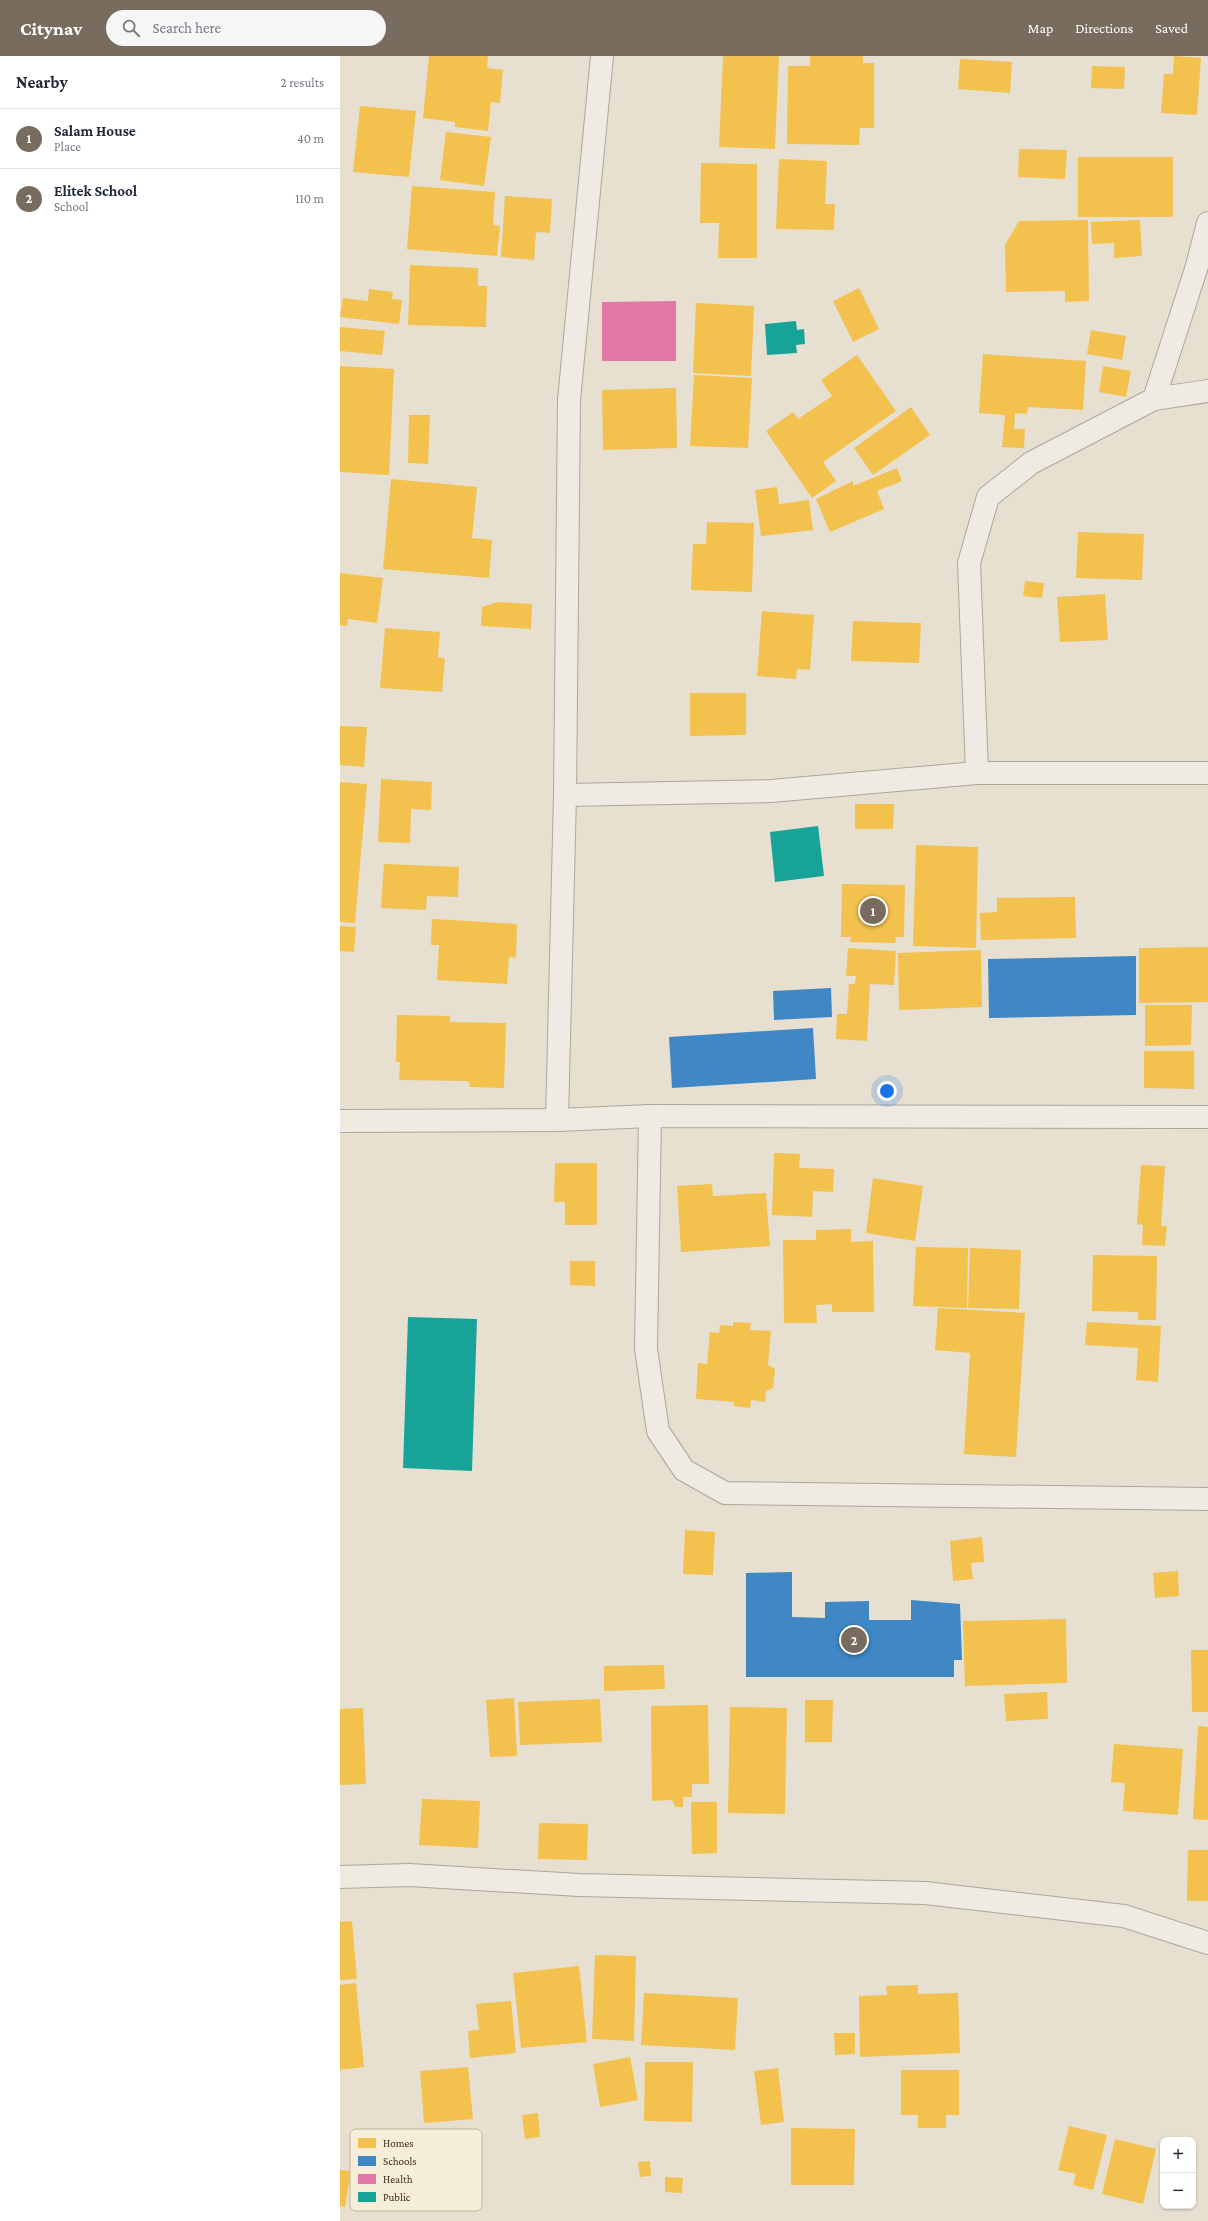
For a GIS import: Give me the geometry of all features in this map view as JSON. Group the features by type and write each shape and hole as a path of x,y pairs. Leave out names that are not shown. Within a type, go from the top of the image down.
{"street":[{"path":"557,1120 565,795 568,400 602,56"},
{"path":"1154,399 1197,266 1208,223"},
{"path":"977,773 969,563 988,497 1031,462 1154,399 1208,391"},
{"path":"565,795 771,791 977,773 1208,773"},
{"path":"650,1116 646,1349 658,1432 684,1470 725,1493 1208,1499"},
{"path":"340,1121 557,1120 650,1116 1208,1116"},
{"path":"340,1877 409,1875 579,1885 925,1893 1124,1916 1208,1943"}],"building: Homes":[{"path":"429,56 488,56 487,68 503,70 500,103 491,102 488,131 455,127 455,122 423,118"},
{"path":"723,56 779,56 775,149 719,147"},
{"path":"810,56 863,56 863,63 874,63 874,128 860,128 859,145 787,144 788,66 810,66"},
{"path":"1174,56 1201,58 1197,115 1161,113 1164,74 1173,74"},
{"path":"960,59 1012,62 1010,93 958,89"},
{"path":"1092,66 1125,67 1124,89 1091,88"},
{"path":"360,106 416,111 409,177 353,172"},
{"path":"446,132 491,137 484,186 440,180"},
{"path":"1019,149 1067,150 1065,179 1018,177"},
{"path":"1078,157 1173,157 1173,217 1078,217"},
{"path":"779,159 827,161 825,204 835,204 834,230 776,229"},
{"path":"701,163 757,164 757,258 718,258 719,223 700,223"},
{"path":"412,186 495,192 493,225 500,226 497,256 407,249"},
{"path":"505,196 552,199 550,233 536,232 534,260 501,257"},
{"path":"1088,220 1089,301 1065,302 1065,291 1006,292 1005,245 1019,221"},
{"path":"1140,220 1142,256 1114,258 1114,243 1092,244 1091,222"},
{"path":"410,265 478,268 478,286 487,286 486,327 408,325"},
{"path":"859,288 879,329 853,342 833,301"},
{"path":"369,289 393,292 392,299 402,300 399,324 340,317 343,298 368,301"},
{"path":"696,303 754,306 751,376 693,373"},
{"path":"340,327 385,331 382,355 340,351"},
{"path":"1091,330 1126,336 1122,360 1087,354"},
{"path":"983,354 1086,361 1083,410 1028,407 1027,414 1015,413 1014,429 1025,429 1024,448 1002,447 1005,415 979,413"},
{"path":"857,355 896,411 823,462 836,481 812,498 766,431 793,412 798,419 832,396 821,380"},
{"path":"340,366 394,369 389,475 340,472"},
{"path":"1103,366 1131,371 1126,397 1099,392"},
{"path":"694,375 752,378 748,448 690,446"},
{"path":"676,388 677,448 603,450 602,390"},
{"path":"911,407 930,435 873,475 854,448"},
{"path":"409,415 430,415 428,464 408,463"},
{"path":"897,468 902,481 877,491 884,509 830,532 816,499 853,481 853,486"},
{"path":"391,479 477,487 472,538 492,540 489,578 383,569"},
{"path":"777,487 779,504 809,500 813,530 761,536 755,490"},
{"path":"707,522 754,523 752,592 691,590 693,544 706,544"},
{"path":"1078,532 1144,534 1142,580 1076,578"},
{"path":"340,573 383,578 377,623 348,619 347,626 340,625"},
{"path":"1025,581 1044,583 1042,598 1023,596"},
{"path":"1105,594 1108,640 1060,642 1057,597"},
{"path":"497,602 532,604 531,629 481,626 482,607"},
{"path":"762,611 814,615 810,670 797,669 796,679 757,676"},
{"path":"853,621 921,623 919,663 851,661"},
{"path":"385,628 440,632 438,657 445,659 442,692 380,688"},
{"path":"690,693 746,693 746,735 690,736"},
{"path":"340,726 367,727 364,767 340,765"},
{"path":"381,779 432,782 431,810 411,809 410,843 378,842"},
{"path":"340,782 367,784 355,923 340,922"},
{"path":"855,804 894,804 893,829 855,829"},
{"path":"916,845 978,847 976,948 913,946"},
{"path":"384,864 459,867 458,897 427,896 426,910 381,908"},
{"path":"842,884 905,885 904,937 896,937 895,943 850,942 851,937 841,937"},
{"path":"1075,897 1076,938 981,940 980,913 997,912 997,898"},
{"path":"432,919 517,924 516,958 509,957 507,984 437,980 439,945 431,945"},
{"path":"340,926 356,927 354,952 340,951"},
{"path":"1208,947 1208,1002 1139,1003 1139,948"},
{"path":"848,948 896,951 894,985 870,984 867,1041 836,1039 837,1014 847,1014 849,984 855,984 856,976 846,976"},
{"path":"981,950 982,1007 899,1010 898,953"},
{"path":"1145,1005 1192,1005 1191,1045 1145,1046"},
{"path":"397,1015 450,1016 450,1022 506,1023 504,1088 470,1087 468,1081 399,1080 400,1062 396,1062"},
{"path":"1144,1051 1194,1051 1194,1089 1144,1088"},
{"path":"774,1153 800,1154 799,1168 834,1169 833,1192 813,1191 812,1217 772,1215"},
{"path":"555,1163 597,1163 597,1225 565,1225 565,1202 554,1202"},
{"path":"1141,1165 1165,1166 1161,1226 1167,1226 1165,1246 1142,1245 1143,1225 1137,1224"},
{"path":"873,1178 923,1186 915,1241 866,1233"},
{"path":"712,1184 713,1196 766,1193 770,1246 681,1252 677,1186"},
{"path":"851,1229 851,1242 873,1241 874,1312 832,1312 832,1304 816,1305 817,1323 784,1323 783,1240 816,1240 816,1230"},
{"path":"916,1247 968,1248 967,1308 913,1306"},
{"path":"970,1248 1021,1250 1019,1309 968,1308"},
{"path":"1093,1255 1157,1256 1156,1320 1138,1320 1138,1312 1092,1311"},
{"path":"570,1261 595,1261 595,1286 570,1285"},
{"path":"938,1308 1025,1313 1016,1457 964,1454 970,1353 935,1350"},
{"path":"733,1322 751,1323 750,1330 771,1331 768,1365 775,1369 773,1388 766,1391 765,1402 751,1400 750,1408 734,1406 734,1402 696,1399 698,1363 707,1364 710,1332 719,1333 720,1325 733,1326"},
{"path":"1087,1322 1161,1326 1158,1382 1136,1380 1138,1348 1085,1345"},
{"path":"685,1530 715,1532 713,1575 683,1574"},
{"path":"982,1537 984,1562 971,1563 973,1579 953,1581 950,1541"},
{"path":"1178,1571 1179,1596 1155,1598 1153,1573"},
{"path":"1066,1619 1067,1683 965,1686 963,1621"},
{"path":"1191,1650 1208,1650 1208,1712 1192,1712"},
{"path":"664,1665 665,1689 604,1691 604,1666"},
{"path":"1047,1692 1048,1719 1006,1721 1004,1694"},
{"path":"514,1698 517,1756 490,1757 486,1700"},
{"path":"600,1699 602,1742 520,1745 518,1702"},
{"path":"805,1700 833,1700 832,1742 805,1742"},
{"path":"708,1705 709,1784 692,1784 692,1797 683,1797 683,1807 675,1807 672,1800 652,1801 651,1706"},
{"path":"730,1707 787,1708 785,1814 728,1813"},
{"path":"363,1708 366,1784 340,1785 340,1709"},
{"path":"1198,1726 1208,1727 1208,1820 1193,1819"},
{"path":"1114,1744 1183,1749 1178,1815 1123,1811 1125,1783 1111,1782"},
{"path":"422,1799 480,1801 478,1848 419,1845"},
{"path":"691,1802 717,1802 717,1853 692,1854"},
{"path":"539,1823 588,1824 587,1860 538,1859"},
{"path":"1188,1850 1208,1850 1208,1901 1187,1901"},
{"path":"352,1921 357,1979 340,1980 340,1922"},
{"path":"595,1955 636,1956 634,2041 592,2039"},
{"path":"579,1966 587,2042 521,2048 513,1973"},
{"path":"356,1983 364,2067 340,2070 340,1985"},
{"path":"918,1985 918,1994 958,1993 960,2053 860,2057 859,1996 887,1995 886,1986"},
{"path":"644,1993 738,1998 735,2050 641,2045"},
{"path":"511,2001 516,2053 470,2058 468,2031 479,2030 476,2004"},
{"path":"834,2033 855,2033 855,2054 835,2055"},
{"path":"630,2057 638,2100 600,2107 593,2064"},
{"path":"645,2062 693,2062 692,2122 644,2121"},
{"path":"468,2067 473,2119 424,2123 420,2071"},
{"path":"778,2068 784,2122 761,2125 754,2071"},
{"path":"901,2070 959,2070 959,2115 946,2115 946,2128 918,2128 918,2115 901,2115"},
{"path":"538,2113 540,2137 525,2139 522,2115"},
{"path":"1069,2126 1107,2135 1093,2190 1073,2185 1076,2174 1058,2170"},
{"path":"791,2128 855,2129 854,2185 791,2185"},
{"path":"1115,2139 1156,2149 1143,2204 1102,2194"},
{"path":"650,2161 651,2176 640,2177 638,2162"},
{"path":"340,2170 350,2171 345,2207 340,2206"},
{"path":"665,2177 683,2178 682,2193 665,2192"}],"building: Schools":[{"path":"1136,956 1136,1015 989,1018 988,959"},
{"path":"831,988 832,1017 774,1020 773,991"},
{"path":"813,1028 816,1079 672,1088 669,1037"},
{"path":"792,1572 792,1617 825,1618 825,1602 869,1601 869,1620 911,1620 911,1600 960,1604 962,1660 954,1660 954,1677 746,1677 746,1573"}],"building: Health":[{"path":"676,301 676,361 602,361 602,302"}],"building: Public":[{"path":"796,321 797,330 804,329 805,344 796,345 797,353 767,355 765,324"},
{"path":"818,826 824,876 775,882 770,832"},
{"path":"408,1317 477,1319 472,1471 403,1468"}],"place":[{"name":"Salam House","path":"873,911"},
{"name":"Elitek School","path":"854,1640"}]}
